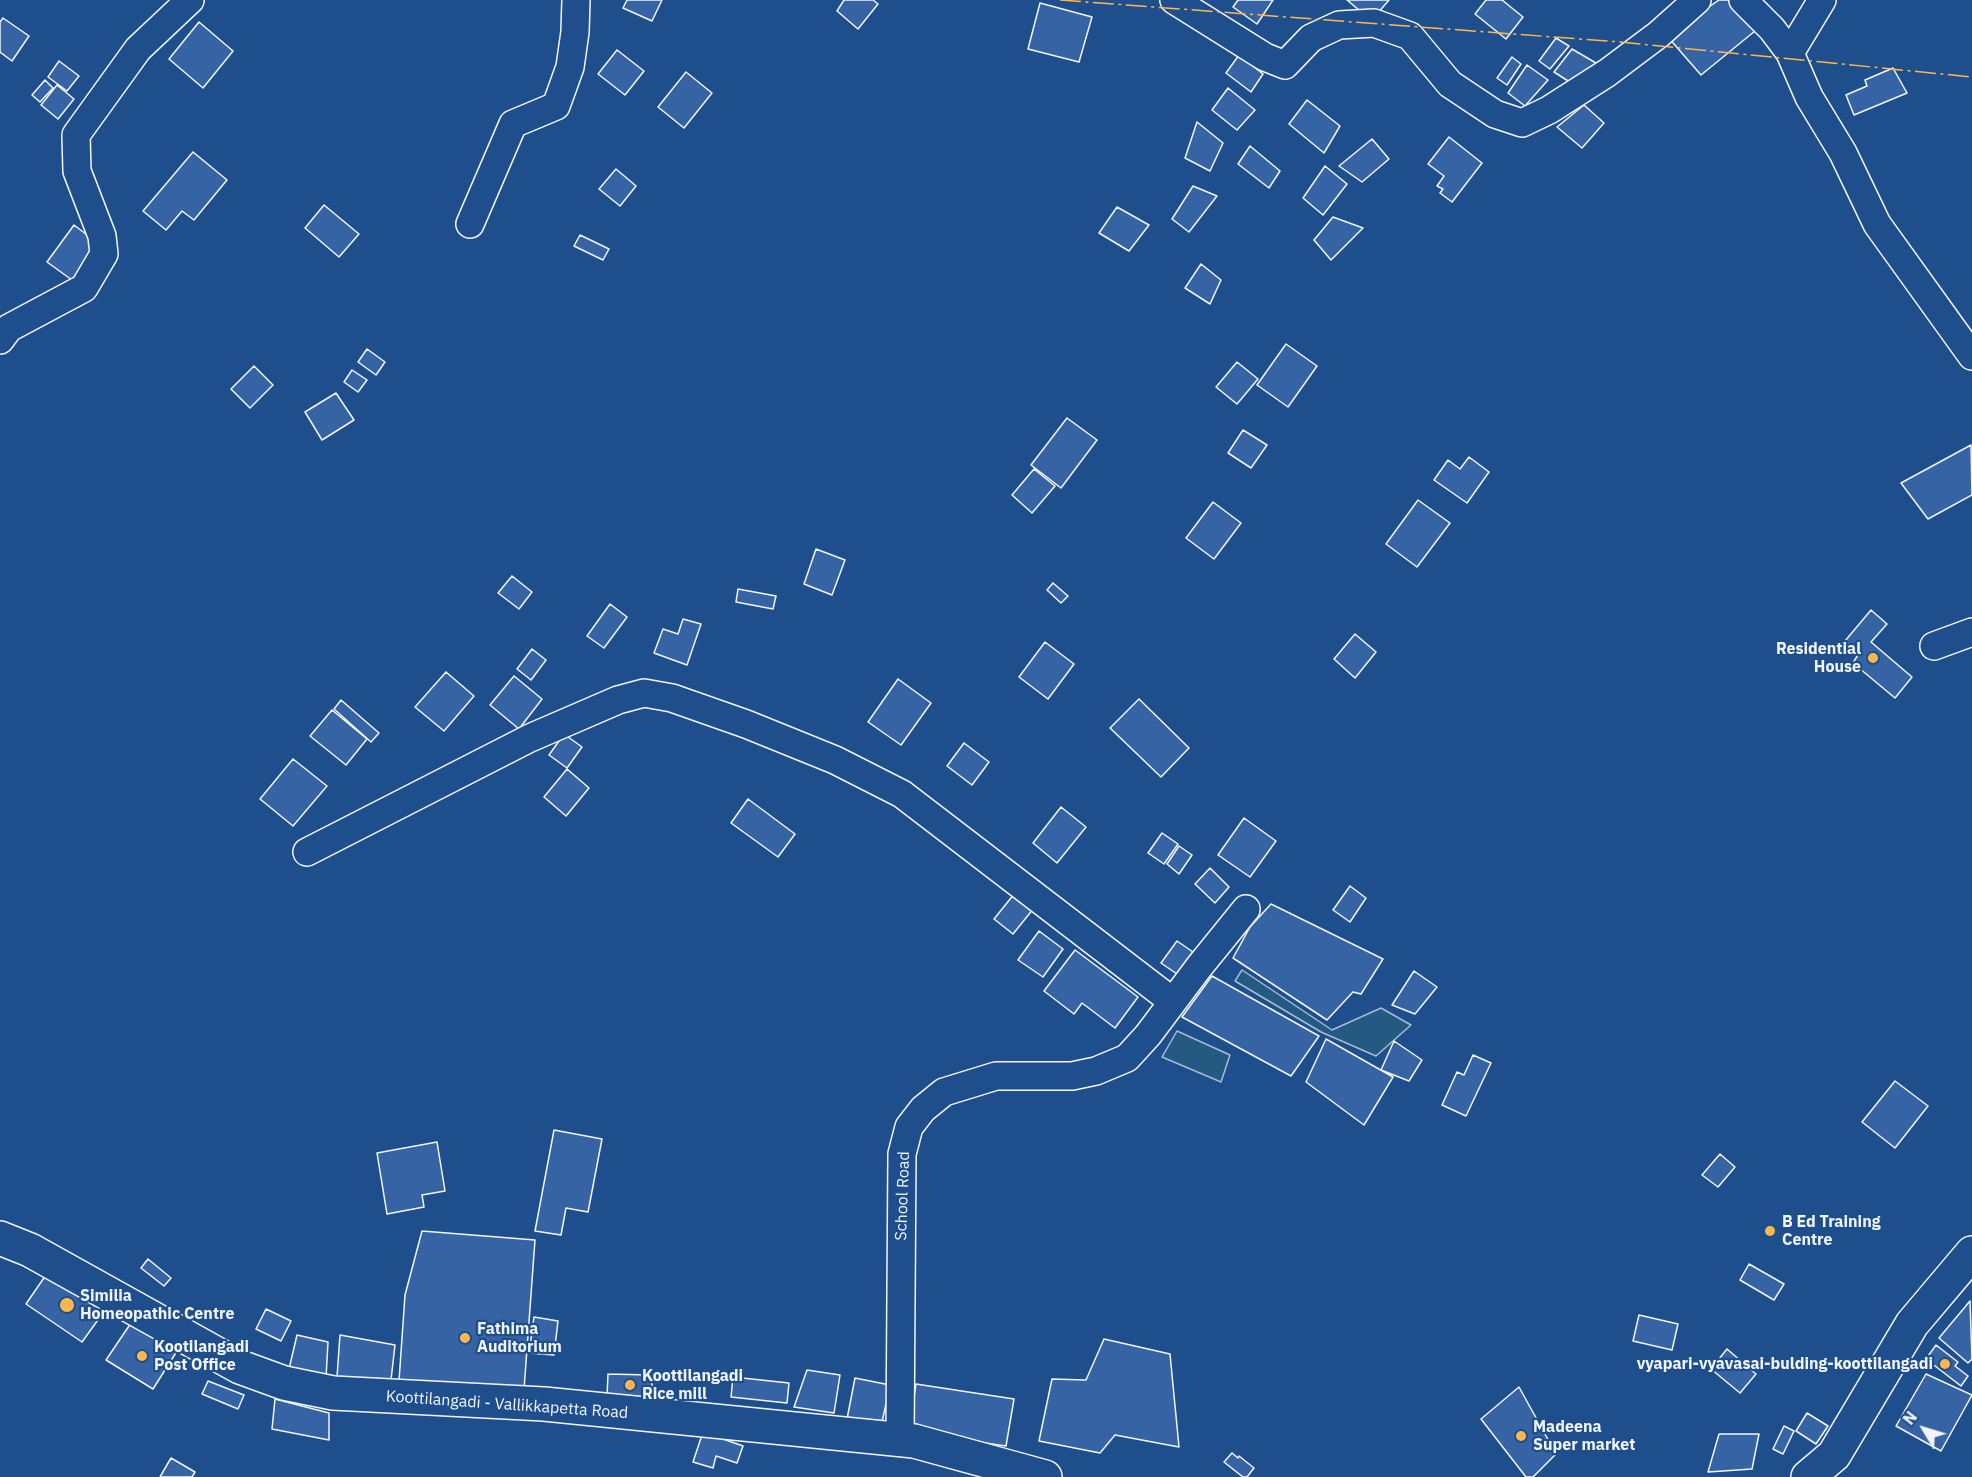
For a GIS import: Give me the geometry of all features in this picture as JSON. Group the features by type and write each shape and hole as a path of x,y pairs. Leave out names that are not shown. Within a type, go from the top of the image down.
{"main road":[{"name":"Koottilangadi - Vallikkapetta Road","path":"0,1238 30,1250 240,1368 284,1383 333,1393 544,1404 914,1441 1045,1477"},
{"path":"1808,1477 1834,1455 1912,1324 1972,1253"}],"street":[{"path":"0,340 9,328 84,288 104,254 102,236 77,171 76,135 138,49 190,0"},
{"path":"470,224 513,124 556,106 570,67 575,32 576,0"},
{"path":"1174,0 1265,57 1285,65 1311,38 1339,25 1374,23 1410,36 1450,84 1495,114 1522,123 1549,110 1607,73 1659,34 1697,0"},
{"path":"1743,0 1772,29 1790,53 1809,97 1843,153 1877,224 1972,356"},
{"path":"1790,53 1822,0"},
{"path":"1934,646 1972,632"},
{"path":"307,852 530,738 618,700 644,693 672,698 746,724 835,760 902,795 1173,1001"},
{"name":"School Road","path":"900,1440 902,1154 909,1127 923,1109 944,1092 996,1076 1072,1076 1095,1071 1127,1058 1148,1035 1198,967 1246,909"}],"shaded area":[{"path":"1242,970 1332,1030 1381,1008 1411,1025 1376,1056 1321,1032 1235,981"},
{"path":"1177,1031 1230,1055 1221,1082 1162,1057"}],"building":[{"path":"627,0 662,0 652,21 623,8"},
{"path":"844,0 873,0 878,4 858,29 837,11"},
{"path":"1238,0 1273,0 1257,24 1233,7"},
{"path":"1347,0 1389,0 1377,14 1366,16"},
{"path":"1486,0 1502,0 1523,17 1506,39 1475,14"},
{"path":"1719,0 1728,0 1755,31 1701,75 1667,36"},
{"path":"1040,3 1092,17 1079,62 1028,49"},
{"path":"3,18 29,36 12,61 0,52 0,22"},
{"path":"199,22 233,51 203,88 169,59"},
{"path":"1556,38 1569,46 1550,69 1539,61"},
{"path":"1572,49 1596,63 1576,86 1554,72"},
{"path":"617,50 644,71 625,95 598,74"},
{"path":"1239,55 1263,74 1251,92 1226,73"},
{"path":"1512,57 1521,64 1507,85 1497,78"},
{"path":"59,61 79,76 67,91 48,77"},
{"path":"1527,65 1548,80 1525,106 1508,93"},
{"path":"1893,68 1907,93 1854,115 1846,95 1867,86 1865,80"},
{"path":"686,72 712,93 684,128 658,107"},
{"path":"45,80 53,88 40,102 32,95"},
{"path":"57,85 74,99 58,119 41,105"},
{"path":"1228,88 1255,110 1237,130 1212,110"},
{"path":"1307,100 1340,126 1324,153 1289,124"},
{"path":"1584,105 1604,123 1582,148 1557,127"},
{"path":"1197,122 1223,143 1210,171 1185,158"},
{"path":"1449,137 1482,163 1452,202 1440,193 1443,189 1437,186 1444,176 1428,164"},
{"path":"1372,139 1389,159 1362,182 1339,166"},
{"path":"1250,146 1280,171 1269,188 1238,164"},
{"path":"193,152 227,180 194,220 182,211 166,230 143,211"},
{"path":"1325,166 1347,184 1323,215 1303,198"},
{"path":"616,169 636,186 620,206 599,189"},
{"path":"1193,186 1217,196 1189,232 1172,219"},
{"path":"324,205 359,234 339,257 305,228"},
{"path":"1117,207 1149,225 1129,251 1099,233"},
{"path":"1333,217 1363,228 1331,260 1314,240"},
{"path":"74,225 99,244 72,280 47,262"},
{"path":"580,235 609,249 603,260 574,246"},
{"path":"1201,264 1221,280 1210,304 1185,288"},
{"path":"1286,344 1317,366 1288,407 1257,385"},
{"path":"367,349 385,362 376,375 358,362"},
{"path":"1237,362 1258,379 1237,404 1216,387"},
{"path":"254,366 273,385 250,408 231,389"},
{"path":"352,370 367,380 358,392 344,382"},
{"path":"336,393 354,420 322,440 305,412"},
{"path":"1067,418 1097,440 1061,488 1031,465"},
{"path":"1243,430 1267,445 1251,468 1228,453"},
{"path":"1971,445 1972,495 1928,519 1901,483"},
{"path":"1469,457 1489,472 1467,503 1434,480 1448,460 1460,469"},
{"path":"1034,469 1055,486 1032,513 1012,495"},
{"path":"1418,500 1450,523 1417,567 1386,544"},
{"path":"1213,502 1241,523 1214,559 1186,538"},
{"path":"816,549 845,560 832,595 804,584"},
{"path":"512,576 532,592 519,609 498,593"},
{"path":"1053,583 1068,596 1061,603 1047,590"},
{"path":"738,589 776,596 773,609 736,602"},
{"path":"610,604 627,617 604,648 587,636"},
{"name":"Residential House","path":"1871,610 1887,624 1871,642 1912,677 1895,698 1853,663 1859,653 1845,641"},
{"path":"683,619 701,624 687,665 654,653 663,629 678,634"},
{"path":"1355,634 1376,652 1355,678 1334,659"},
{"path":"1045,642 1074,664 1048,699 1019,677"},
{"path":"532,649 546,660 531,680 517,669"},
{"path":"446,672 474,696 444,731 415,707"},
{"path":"514,676 542,699 519,729 490,705"},
{"path":"898,679 931,703 901,745 868,722"},
{"path":"1139,699 1189,748 1161,777 1110,728"},
{"path":"341,700 379,733 371,742 334,709"},
{"path":"332,710 367,739 346,765 310,736"},
{"path":"564,734 582,747 567,768 549,755"},
{"path":"964,743 989,762 972,785 947,766"},
{"path":"293,759 327,786 293,826 260,799"},
{"path":"567,769 589,788 566,816 544,797"},
{"path":"748,799 795,834 778,857 731,823"},
{"path":"1061,807 1086,827 1057,863 1033,843"},
{"path":"1244,818 1276,841 1250,877 1218,855"},
{"path":"1162,833 1178,844 1164,864 1148,853"},
{"path":"1179,846 1192,855 1179,874 1167,864"},
{"path":"1210,868 1229,887 1215,903 1195,884"},
{"path":"1350,886 1366,898 1350,922 1333,910"},
{"path":"1019,888 1038,903 1013,934 994,919"},
{"path":"1271,904 1383,959 1361,994 1353,992 1327,1020 1233,958 1250,927"},
{"path":"1039,931 1063,949 1043,977 1018,960"},
{"path":"1177,941 1193,952 1177,974 1161,963"},
{"path":"1075,950 1138,997 1115,1028 1082,1003 1074,1014 1044,991"},
{"path":"1414,971 1437,987 1415,1014 1392,1005"},
{"path":"1212,976 1319,1036 1291,1076 1182,1017"},
{"path":"1326,1039 1393,1077 1364,1125 1306,1082"},
{"path":"1394,1041 1422,1060 1409,1081 1381,1070"},
{"path":"1473,1055 1491,1063 1466,1116 1442,1105 1457,1072 1464,1075"},
{"path":"1895,1081 1928,1106 1895,1148 1862,1122"},
{"path":"554,1130 602,1139 588,1212 566,1208 561,1235 535,1231"},
{"path":"437,1142 445,1191 422,1195 424,1207 387,1214 377,1153"},
{"path":"1720,1154 1735,1167 1718,1187 1702,1175"},
{"name":"Fathima Auditorium","path":"422,1231 535,1240 524,1390 399,1381 405,1295"},
{"path":"148,1259 171,1278 164,1286 141,1268"},
{"path":"1749,1264 1784,1284 1774,1300 1740,1280"},
{"name":"Similia Homeopathic Centre","path":"50,1269 108,1306 82,1342 26,1304"},
{"path":"1970,1301 1972,1359 1968,1363 1939,1338"},
{"path":"266,1309 291,1321 281,1341 256,1329"},
{"path":"1639,1315 1678,1324 1672,1350 1633,1341"},
{"path":"534,1317 558,1321 554,1355 529,1353"},
{"name":"Kootilangadi Post Office","path":"131,1323 177,1351 153,1389 106,1360"},
{"path":"297,1335 328,1342 326,1378 289,1369"},
{"path":"340,1335 395,1345 391,1380 337,1377"},
{"path":"1104,1339 1170,1354 1179,1447 1115,1435 1100,1453 1039,1441 1052,1379 1086,1380"},
{"name":"vyapari-vyavasai-bulding-koottilangadi","path":"1936,1345 1958,1362 1955,1366 1968,1376 1961,1386 1926,1359"},
{"path":"1727,1349 1756,1374 1740,1393 1711,1369"},
{"path":"807,1370 840,1375 834,1413 794,1407"},
{"name":"Koottilangadi Rice mill","path":"608,1374 650,1375 655,1398 607,1396"},
{"path":"1926,1374 1972,1395 1941,1451 1896,1426"},
{"path":"733,1377 789,1383 787,1403 731,1397"},
{"path":"855,1378 890,1385 881,1427 847,1419"},
{"path":"208,1381 244,1395 238,1409 202,1394"},
{"path":"916,1384 1014,1399 1006,1446 909,1432"},
{"name":"Madeena Super market","path":"1519,1387 1556,1454 1533,1477 1526,1477 1481,1419"},
{"path":"275,1399 329,1413 329,1440 272,1429"},
{"path":"1807,1413 1828,1426 1816,1444 1796,1431"},
{"path":"1784,1426 1794,1431 1783,1454 1773,1449"},
{"path":"703,1432 743,1446 737,1463 716,1456 713,1468 693,1462"},
{"path":"1719,1434 1759,1434 1752,1469 1708,1472"},
{"path":"1232,1453 1254,1468 1247,1477 1243,1477 1224,1462"},
{"path":"171,1458 195,1472 192,1477 160,1477"}],"power":[{"path":"1060,0 1620,42 1972,77"}],"place":[{"name":"Residential House","path":"1873,658"},
{"name":"B Ed Training Centre","path":"1770,1231"},
{"name":"Similia Homeopathic Centre","path":"67,1305"},
{"name":"Fathima Auditorium","path":"465,1338"},
{"name":"Kootilangadi Post Office","path":"142,1356"},
{"name":"vyapari-vyavasai-bulding-koottilangadi","path":"1945,1364"},
{"name":"Koottilangadi Rice mill","path":"630,1385"},
{"name":"Madeena Super market","path":"1521,1436"}]}
